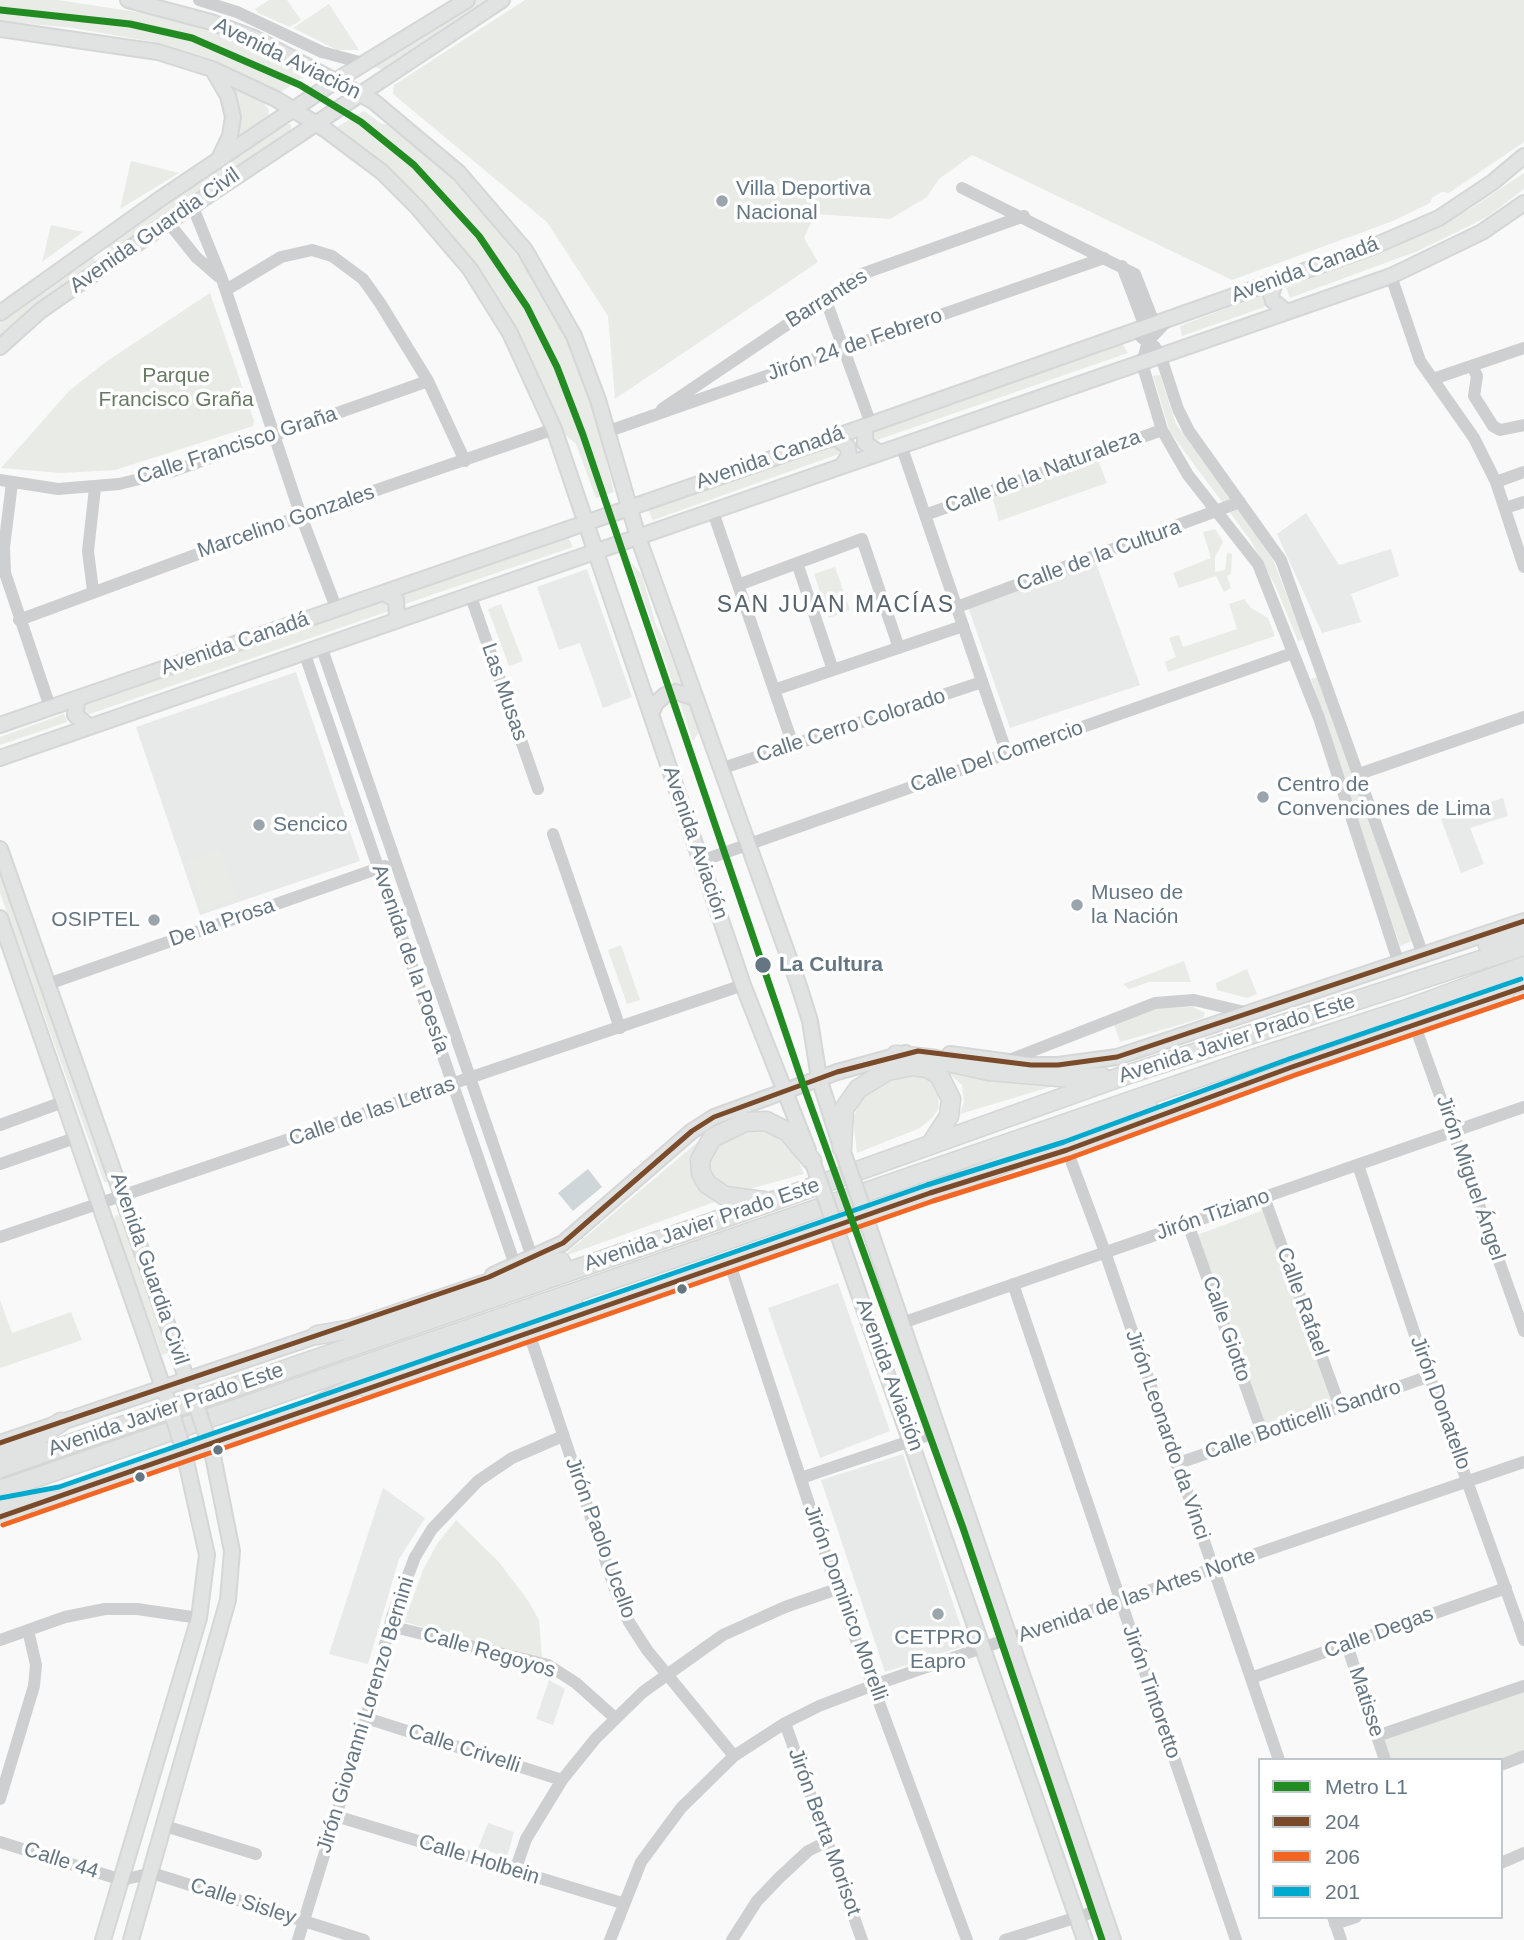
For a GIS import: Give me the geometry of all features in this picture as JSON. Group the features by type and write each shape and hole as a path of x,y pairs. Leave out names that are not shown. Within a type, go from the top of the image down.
{"highway":[{"path":"1307,1016 1324,1004 1524,932"},
{"name":"Avenida Javier Prado Este","path":"0,1468 771,1202 1123,1076 1524,946"},
{"name":"Avenida Javier Prado Este","path":"0,1490 622,1275 1404,1010 1524,966"},
{"path":"1404,1010 1524,985"},
{"path":"896,1055 1029,1075 1070,1078 1123,1076"},
{"path":"930,1193 1217,1079 1248,1061"},
{"path":"842,1150 844,1109 858,1089 887,1071 913,1066 927,1068 939,1075 951,1099 945,1125 929,1145"},
{"path":"771,1202 731,1198 707,1184 701,1173 700,1160 712,1138 745,1122 766,1121 788,1132 812,1162"},
{"path":"317,1335 352,1329 485,1284 563,1262 633,1249"},
{"path":"307,1410 377,1376 564,1307 622,1275"},
{"path":"0,1455 29,1442 61,1422"},
{"path":"0,1507 61,1495"}],"main road":[{"name":"Avenida Aviación","path":"128,0 213,23 254,38 360,93 459,173 525,250 574,336 627,506 810,1021 819,1078 842,1150 1113,1940"},
{"name":"Avenida Guardia Civil","path":"0,346 40,311 192,205 502,0"},
{"name":"Avenida Guardia Civil","path":"0,313 337,80 463,1"},
{"name":"Avenida Aviación","path":"0,29 158,52 212,69 294,109 382,172 452,246 510,333 554,429 743,985 835,1223 1085,1940"},
{"path":"212,69 228,96 233,117 230,136 216,163"},
{"name":"Avenida Canadá","path":"0,725 337,610 627,506 829,439 1124,334 1149,330 1170,318 1372,247 1439,218 1493,183 1524,156"},
{"name":"Avenida Canadá","path":"0,758 1391,276 1482,232 1524,203"},
{"path":"96,245 108,263"},
{"path":"1276,281 1271,294 1273,301 1287,312"},
{"path":"868,425 865,443 878,453"},
{"path":"829,439 843,441 848,447 849,455 842,466"},
{"path":"384,593 397,600 397,620"},
{"path":"651,714 656,703 665,695 676,692 695,698"},
{"path":"78,698 75,715 89,726"},
{"name":"Avenida Guardia Civil","path":"0,849 207,1438 227,1520 231,1564 229,1600 131,1940"},
{"name":"Avenida Guardia Civil","path":"0,918 4,944 63,1102 183,1447 208,1555 199,1618 103,1940"},
{"name":"Avenida Javier Prado Este","path":"0,1443 61,1422 165,1393 317,1335 489,1277 572,1235 692,1131 714,1117 819,1078 896,1055 933,1051 1002,1063 1058,1065 1117,1057 1524,921"},
{"name":"Avenida Javier Prado Este","path":"0,1517 207,1438 307,1410 730,1264 864,1213 1067,1150 1524,985"},
{"path":"175,1700 198,1708"}],"street":[{"name":"Avenida Aviación","path":"199,0 237,12 322,52 363,63"},
{"path":"962,188 1024,216 1135,274 1149,330 1161,356 1178,409 1189,431 1281,560 1423,955"},
{"path":"192,205 224,285 301,516 337,610"},
{"name":"Barrantes","path":"649,418 862,274 1024,216"},
{"path":"168,222 196,257 224,285"},
{"path":"224,285 282,257 312,250 332,256 363,279 428,381 465,461"},
{"name":"Jirón 24 de Febrero","path":"606,432 1104,258"},
{"path":"1391,276 1420,361 1474,438 1496,482 1524,567"},
{"path":"825,298 845,348 868,425"},
{"path":"1149,330 1142,363 1162,430 1173,454 1258,564 1341,782 1399,964"},
{"path":"1433,379 1524,348"},
{"path":"1472,366 1477,376 1474,396 1493,426 1500,430 1524,425"},
{"name":"Calle Francisco Graña","path":"6,482 58,489 95,488 173,471 428,381"},
{"name":"Marcelino Gonzales","path":"19,620 301,516 554,429"},
{"name":"Calle de la Naturaleza","path":"925,515 1162,430"},
{"path":"901,445 1007,754"},
{"path":"1496,482 1524,472"},
{"path":"6,482 5,573 50,707"},
{"path":"93,591 88,551 95,488"},
{"name":"Calle de la Cultura","path":"957,607 1240,502"},
{"path":"1505,509 1524,502"},
{"path":"713,512 793,745"},
{"path":"738,585 862,539 899,648"},
{"path":"797,563 833,670"},
{"name":"Las Musas","path":"470,594 537,789"},
{"path":"774,690 963,626"},
{"name":"Avenida de la Poesía","path":"321,646 532,1257"},
{"name":"Avenida de la Poesía","path":"304,652 515,1265"},
{"name":"Calle Del Comercio","path":"701,861 1293,653"},
{"name":"Calle Cerro Colorado","path":"720,769 982,682"},
{"path":"1359,774 1524,717"},
{"path":"553,834 620,1028"},
{"name":"De la Prosa","path":"48,984 396,862"},
{"path":"1378,897 1387,898 1399,889"},
{"name":"Calle de las Letras","path":"0,1237 98,1206 743,985"},
{"path":"1002,1063 1155,1003 1194,1000 1249,1013"},
{"name":"Jirón Miguel Ángel","path":"1415,1026 1524,1331"},
{"path":"0,1125 63,1102"},
{"name":"Jirón Tiziano","path":"902,1323 1524,1107"},
{"path":"0,1164 75,1138"},
{"name":"Jirón Leonardo da Vinci","path":"1067,1150 1105,1252 1278,1758"},
{"path":"479,1160 497,1155"},
{"name":"Jirón Donatello","path":"1358,1165 1524,1640"},
{"name":"Calle Rafael","path":"1264,1197 1340,1408"},
{"name":"Calle Giotto","path":"1188,1224 1263,1435"},
{"name":"Jirón Dominico Morelli","path":"730,1264 837,1589 967,1940"},
{"name":"Jirón Tintoretto","path":"1013,1284 1236,1940"},
{"name":"Jirón Paolo Ucello","path":"529,1333 617,1595 629,1622 666,1673 734,1756"},
{"name":"Calle Botticelli Sandro","path":"1176,1465 1430,1376"},
{"path":"801,1478 940,1431"},
{"name":"Jirón Giovanni Lorenzo Bernini","path":"298,1940 366,1718 390,1626 415,1557 447,1510 478,1481 512,1458 563,1436"},
{"name":"Avenida de las Artes Norte","path":"610,1940 622,1903 652,1844 681,1808 734,1756 785,1723 819,1706 874,1685 1524,1462"},
{"name":"Calle Degas","path":"1251,1678 1506,1588"},
{"path":"515,1871 526,1839 562,1780 615,1718 666,1673 723,1635 785,1607 837,1589"},
{"path":"0,1640 78,1614 112,1608 199,1618"},
{"name":"Calle Regoyos","path":"390,1626 548,1665 571,1679 615,1718"},
{"path":"0,1799 34,1686 36,1665 28,1630"},
{"name":"Matisse","path":"1348,1645 1384,1758"},
{"path":"1377,1735 1524,1686"},
{"name":"Calle Crivelli","path":"366,1718 562,1780"},
{"name":"Jirón Berta Morisot","path":"785,1723 862,1940"},
{"path":"1503,1764 1524,1756"},
{"name":"Calle Holbein","path":"336,1816 622,1903"},
{"path":"165,1826 256,1854"},
{"path":"732,1940 757,1901 772,1885 808,1851 828,1841"},
{"name":"Calle 44","path":"0,1842 122,1880"},
{"path":"1503,1862 1524,1853"},
{"name":"Calle Sisley","path":"122,1880 152,1874 364,1940"},
{"path":"1005,1940 1102,1909"},
{"path":"1334,1921 1341,1940"}],"shaded area":[{"path":"1306,513 1339,565 1391,549 1399,576 1351,594 1361,622 1322,633 1277,534"},
{"path":"1096,563 1140,685 1010,728 968,607"},
{"path":"587,569 632,697 603,708 580,643 559,650 537,587"},
{"name":"Sencico","path":"296,672 360,861 200,915 136,727"},
{"path":"1503,798 1508,816 1470,828 1484,864 1461,873 1441,819"},
{"path":"588,1169 602,1187 573,1211 558,1193"},
{"path":"838,1283 890,1431 820,1458 768,1308"},
{"path":"903,1454 967,1645 885,1672 821,1480"},
{"path":"383,1488 425,1518 399,1559 368,1664 329,1654"},
{"path":"549,1680 565,1689 553,1725 536,1719"},
{"path":"488,1823 514,1832 507,1857 478,1848"}],"green space":[{"path":"0,0 58,0 162,16 239,41 305,76 281,92 215,62 154,42 73,28 0,21"},
{"path":"269,0 287,0 301,20 290,27 258,13 255,9"},
{"path":"473,0 493,0 385,70 370,66"},
{"name":"Villa Deportiva Nacional","path":"525,0 1524,0 1524,142 1449,193 1442,192 1432,198 1430,203 1393,221 1232,280 972,155 939,179 927,197 890,219 815,214 804,238 818,262 615,399 608,316 547,222 393,94 394,85"},
{"path":"329,4 359,50 337,50 293,28"},
{"path":"233,88 263,102 269,110 268,118 239,139 236,139 229,89"},
{"path":"364,111 382,124 393,125 443,169 483,211 523,263 567,341 597,422 614,492 596,498 576,444 563,433 522,339 483,274 421,198 380,160 337,127"},
{"path":"285,122 291,125 291,131 116,251 107,249 109,240"},
{"path":"131,161 179,173 120,209"},
{"path":"1524,173 1524,189 1487,217 1418,251 1290,298 1286,288 1414,238 1470,209"},
{"path":"51,225 83,232 42,262"},
{"path":"89,257 94,258 97,265 53,291 0,337 0,323"},
{"name":"Parque Francisco Graña","path":"210,293 254,421 253,426 115,470 61,473 1,468 69,391 107,361"},
{"path":"1264,294 1267,306 1182,336 1180,326"},
{"path":"1122,343 1128,353 877,440 871,436 873,430"},
{"path":"1160,375 1176,424 1232,497 1273,560 1304,639 1298,641 1276,587 1251,541 1170,432 1153,376"},
{"path":"837,443 839,454 653,520 648,510"},
{"path":"1098,460 1107,483 999,521 992,496"},
{"path":"1215,529 1223,542 1215,557 1215,572 1225,570 1227,553 1232,554 1231,574 1227,576 1231,588 1224,592 1216,576 1179,588 1173,573 1211,558 1203,532"},
{"path":"568,537 573,547 405,604 399,593"},
{"path":"631,562 642,575 656,625 666,643 699,732 693,741"},
{"path":"835,567 850,610 829,618 814,574"},
{"path":"1244,599 1251,608 1268,618 1275,636 1168,672 1165,662 1176,657 1169,638 1179,635 1183,647 1237,629 1229,604"},
{"path":"385,601 389,611 87,715 82,710 82,706"},
{"path":"501,604 523,661 509,666 488,609"},
{"path":"1318,677 1412,941 1400,946 1311,679"},
{"path":"64,714 67,722 0,745 0,737"},
{"path":"220,849 237,898 203,910 186,861"},
{"path":"0,866 109,1182 104,1182 0,893"},
{"path":"621,945 640,1000 627,1004 608,950"},
{"path":"1184,961 1191,982 1149,982 1129,989 1123,984"},
{"path":"1247,969 1257,994 1247,998 1217,990 1216,983"},
{"path":"1193,1007 1205,1013 1203,1018 1120,1042 1114,1024 1157,1008"},
{"path":"943,1068 995,1081 1060,1084 960,1114 964,1102 962,1085"},
{"path":"917,1073 928,1076 937,1085 939,1108 932,1118 920,1128 857,1153 853,1119 863,1095 881,1082"},
{"path":"756,1127 778,1136 797,1158 804,1174 746,1190 730,1190 710,1177 708,1158 711,1149 730,1136"},
{"path":"700,1140 692,1156 693,1176 702,1193 717,1201 562,1257"},
{"path":"1264,1210 1333,1400 1265,1424 1197,1235"},
{"path":"116,1215 124,1219 168,1353 162,1355 113,1222"},
{"path":"0,1300 12,1333 71,1312 82,1340 0,1368"},
{"path":"456,1520 498,1561 529,1602 539,1620 542,1658 404,1622 423,1570 437,1544"},
{"path":"1524,1692 1524,1750 1502,1758 1390,1758 1384,1737"}],"metro line":[{"name":"L1","path":"0,10 130,24 192,38 300,85 361,122 414,165 479,236 527,307 557,367 583,435 804,1087 963,1528 1102,1940"}],"transit line":[{"name":"204","path":"0,1443 489,1277 563,1243 692,1131 714,1117 837,1072 918,1051 1031,1065 1058,1065 1117,1057 1524,921"},
{"name":"201","path":"0,1498 59,1487 927,1185 1064,1142 1289,1059 1521,979"},
{"name":"204","path":"0,1517 930,1193 1067,1150 1292,1067 1524,987"},
{"name":"206","path":"3,1525 933,1201 1070,1158 1295,1075 1524,996"}],"place":[{"name":"Villa Deportiva Nacional","path":"722,201"},
{"name":"Centro de Convenciones de Lima","path":"1263,797"},
{"name":"Sencico","path":"259,825"},
{"name":"Museo de la Nación","path":"1077,905"},
{"name":"OSIPTEL","path":"154,920"},
{"name":"La Cultura","path":"763,965"},
{"name":"CETPRO Eapro","path":"938,1614"}],"district":[{"name":"SAN JUAN MACÍAS","path":"836,606"}]}
